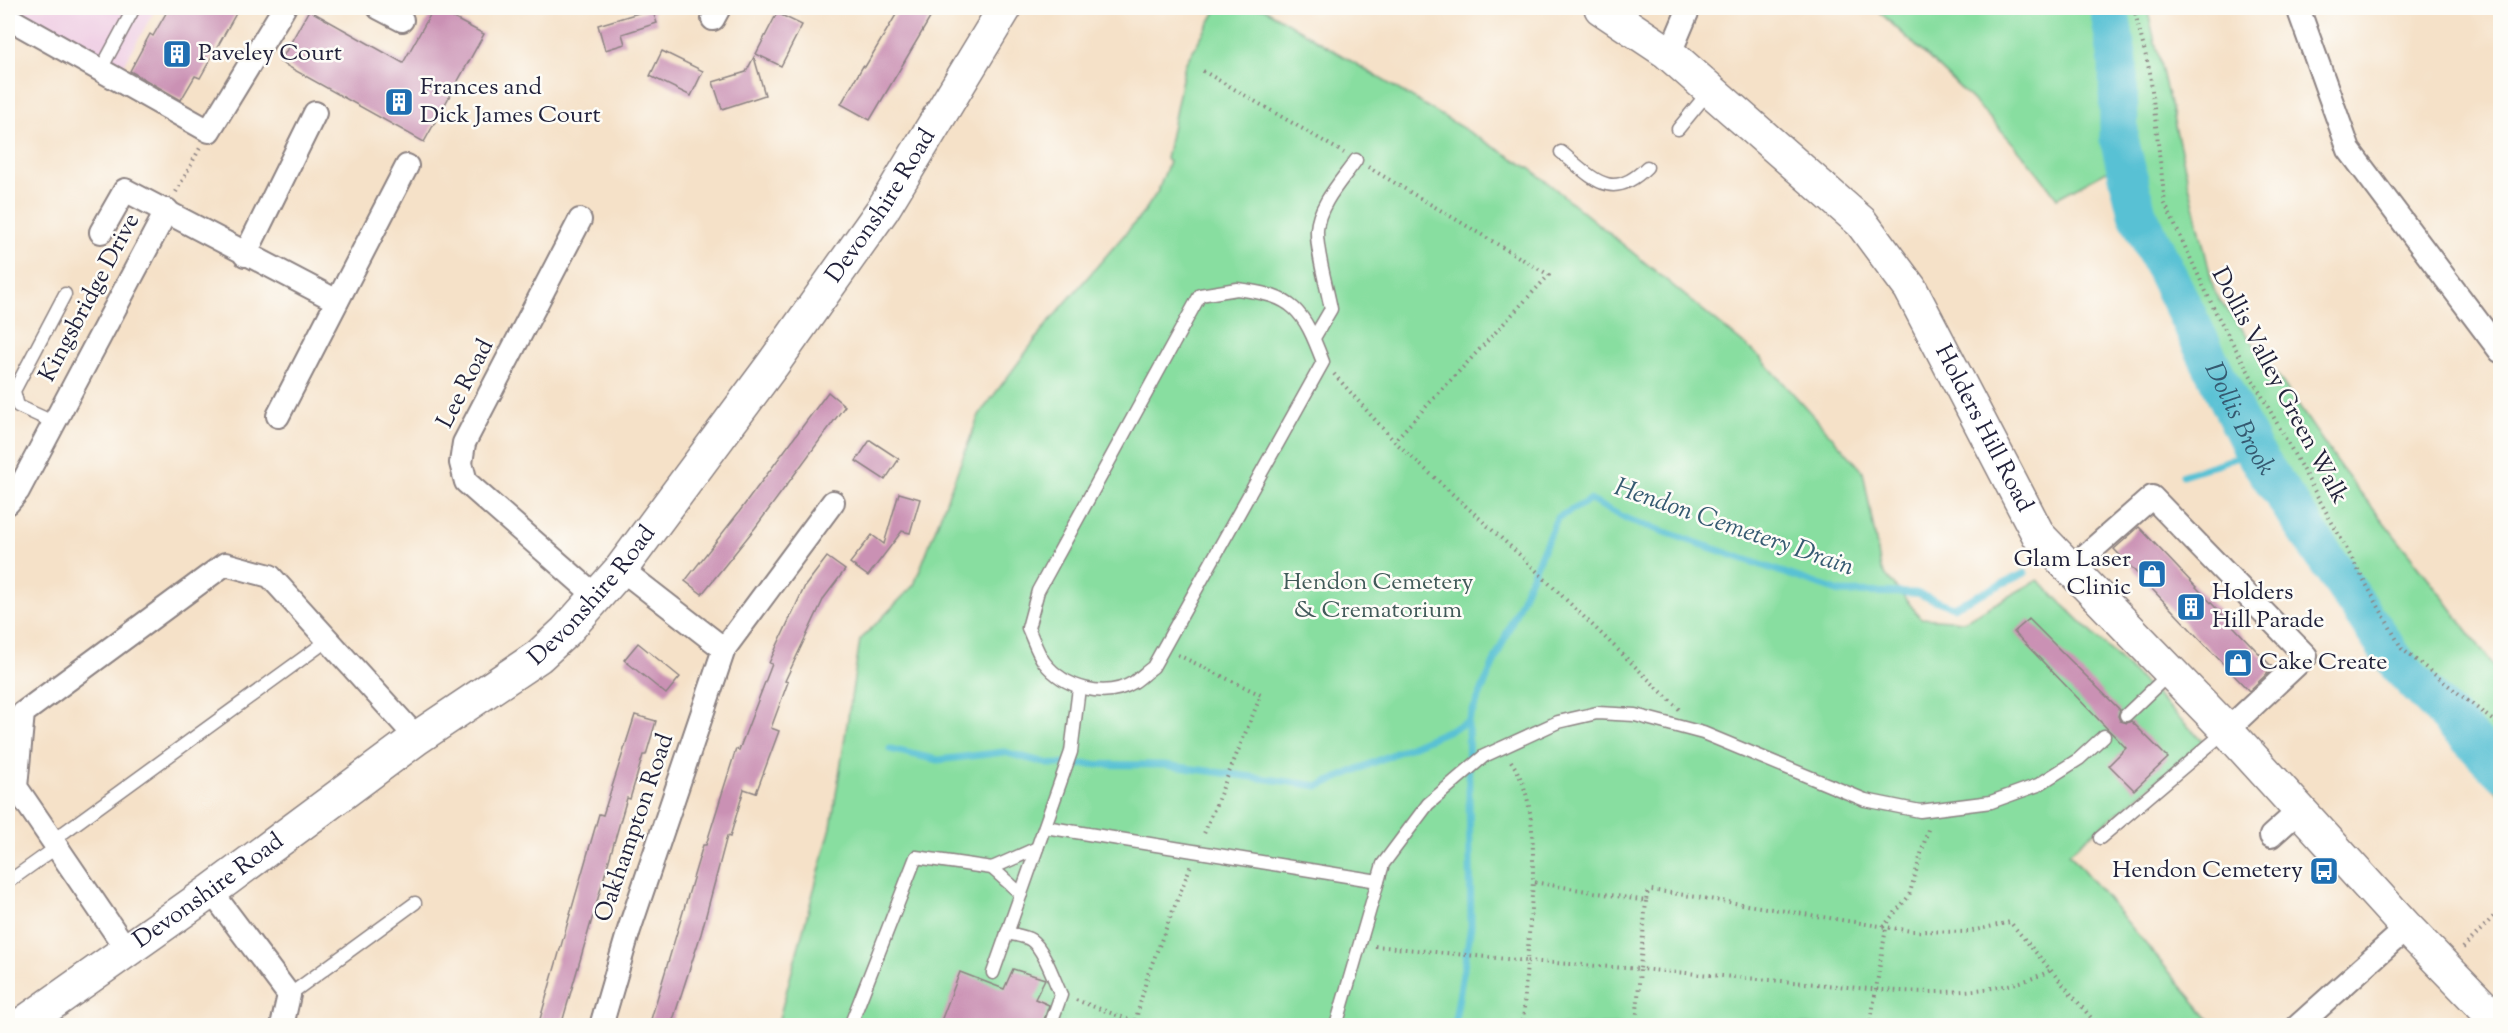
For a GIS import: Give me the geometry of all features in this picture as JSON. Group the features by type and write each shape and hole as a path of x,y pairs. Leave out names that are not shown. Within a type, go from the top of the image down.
{"street":[{"path":"8,18 100,71 204,140 284,8"},
{"path":"379,8 402,20"},
{"name":"Devonshire Road","path":"20,1026 211,891 417,738 538,656 598,598 773,364 883,209 1005,8"},
{"name":"Holders Hill Road","path":"1601,8 1666,52 1711,89 1861,222 1910,288 2039,536 2227,730 2407,928 2500,1024"},
{"path":"1666,52 1673,46 1689,8"},
{"path":"2298,8 2349,150 2500,351"},
{"path":"245,255 315,113"},
{"path":"278,416 407,166"},
{"path":"101,232 125,190 166,210 245,255 337,301"},
{"name":"Kingsbridge Drive","path":"8,503 18,491 55,423 166,210"},
{"name":"Lee Road","path":"580,220 464,443 461,464 466,482 598,598"},
{"path":"2070,570 2151,497 2160,505 2306,656 2227,730"},
{"name":"Oakhampton Road","path":"601,1026 629,930 724,649 833,501"},
{"path":"127,950 16,787 23,713 225,564 270,576 417,738"},
{"path":"621,569 724,649"},
{"path":"2271,836 2300,810"},
{"path":"211,891 289,995 282,1026"},
{"path":"2298,1026 2407,928"}],"lane":[{"path":"100,71 134,8"},
{"path":"1678,129 1711,89"},
{"path":"1561,152 1590,176 1615,187 1626,185 1647,168"},
{"path":"1314,338 1331,309 1318,238 1318,224 1325,205 1356,160"},
{"path":"1237,289 1282,298 1299,311 1314,338 1323,362 1152,667 1132,683 1106,690 1079,688 1059,677 1044,662 1028,628 1038,591 1200,295 1237,289"},
{"path":"55,423 18,406 14,391 65,294"},
{"path":"8,882 54,844 328,640"},
{"path":"2126,715 2170,673"},
{"path":"993,973 1071,752 1079,688"},
{"path":"1336,1026 1383,864 1428,804 1484,756 1558,722 1597,712 1635,715 1703,733 1865,800 1920,811 1992,802 2038,785 2079,759 2104,736"},
{"path":"2100,838 2227,730"},
{"path":"1045,827 1378,881"},
{"path":"850,1026 916,857 992,868 1038,848"},
{"path":"992,868 1021,894"},
{"path":"289,995 415,903"},
{"path":"1007,933 1029,938 1037,946 1061,995 1050,1026"}],"path":[{"name":"Dollis Valley Green Walk","path":"2134,8 2150,73 2164,204 2216,313 2402,649 2500,726"},
{"path":"1203,70 1549,275 1394,441"},
{"path":"177,190 204,140"},
{"path":"1323,362 1394,441 1522,556 1703,733"},
{"path":"1135,1024 1148,974 1261,695 1164,648"},
{"path":"1503,747 1518,770 1533,825 1533,882 1523,1024 1531,1026"},
{"path":"1870,1026 1884,928 1909,896 1934,809"},
{"path":"1533,882 1646,901"},
{"path":"1636,1026 1646,901 1647,894 1651,890 1884,928 1939,933 1968,932 2010,922 2098,1026"},
{"path":"2444,967 2500,910"},
{"path":"1359,944 1527,961 1876,989 1970,990 2036,978 2051,970"},
{"path":"1061,995 1135,1024 1146,1026"}],"shaded area":[{"path":"11,8 156,8 121,70"}],"green space":[{"name":"Hendon Cemetery & Crematorium","path":"1218,8 1263,8 1531,169 1761,358 1863,471 1881,569 1921,618 1964,621 2038,580 2204,742 2069,853 2214,1025 777,1026 831,827 860,640 914,585 979,415 1048,323 1144,212 1158,191 1169,162 1166,159 1185,64"},
{"path":"1875,8 2147,8 2215,294 2276,373 2341,468 2500,674 2500,795 2465,757 2354,619 2224,426 2132,229 2114,167 2057,198 1994,122"}],"building":[{"name":"Paveley Court","path":"169,8 239,8 200,78 195,76 181,100 130,71 150,34 153,36"},
{"name":"Frances and Dick James Court","path":"434,8 484,34 424,142 280,62 309,10 403,63"},
{"path":"900,8 936,8 870,120 841,104"},
{"path":"652,9 657,23 622,34 625,44 605,50 598,25"},
{"path":"777,13 802,25 781,66 756,54"},
{"path":"662,51 703,71 691,96 650,76"},
{"path":"754,57 765,95 722,109 713,82 746,72"},
{"path":"828,392 845,406 755,528 702,594 685,581"},
{"path":"870,440 899,459 885,480 856,461"},
{"path":"899,493 920,499 910,533 902,531 868,576 850,563 872,535 884,544"},
{"name":"Holders Hill Parade","path":"2139,527 2273,668 2249,691 2114,549"},
{"path":"827,557 845,570 824,598 785,681 788,682 771,728 779,731 756,793 744,789 730,837 727,836 701,934 671,1026 649,1026 703,845 706,845 736,749 739,750 772,664 769,663 805,586"},
{"path":"2029,619 2120,710 2118,716 2120,721 2127,723 2131,721 2168,758 2134,790 2109,765 2126,748 2014,632"},
{"path":"638,643 680,677 666,694 624,660"},
{"path":"635,715 656,721 646,755 643,755 630,799 627,798 561,1026 538,1026 599,814 603,815"},
{"path":"1013,969 1045,979 1035,999 1049,1005 1042,1026 939,1026 960,972 1004,989"}],"waterway":[{"name":"Dollis Brook","path":"2109,8 2118,61 2119,139 2137,213 2254,452 2398,665 2500,770"},
{"path":"2183,475 2254,452"},
{"name":"Hendon Cemetery Drain","path":"1454,1026 1471,926 1468,722 1557,518 1590,500 1627,519 1840,592 1916,593 1953,607 2025,573"},
{"path":"890,749 938,760 1004,752 1049,764 1164,765 1319,786 1468,722"}],"place":[{"name":"Paveley Court","path":"177,54"},
{"name":"Frances and Dick James Court","path":"399,102"},
{"name":"Glam Laser Clinic","path":"2152,574"},
{"name":"Holders Hill Parade","path":"2191,607"},
{"name":"Cake Create","path":"2238,663"},
{"name":"Hendon Cemetery","path":"2324,871"}]}
